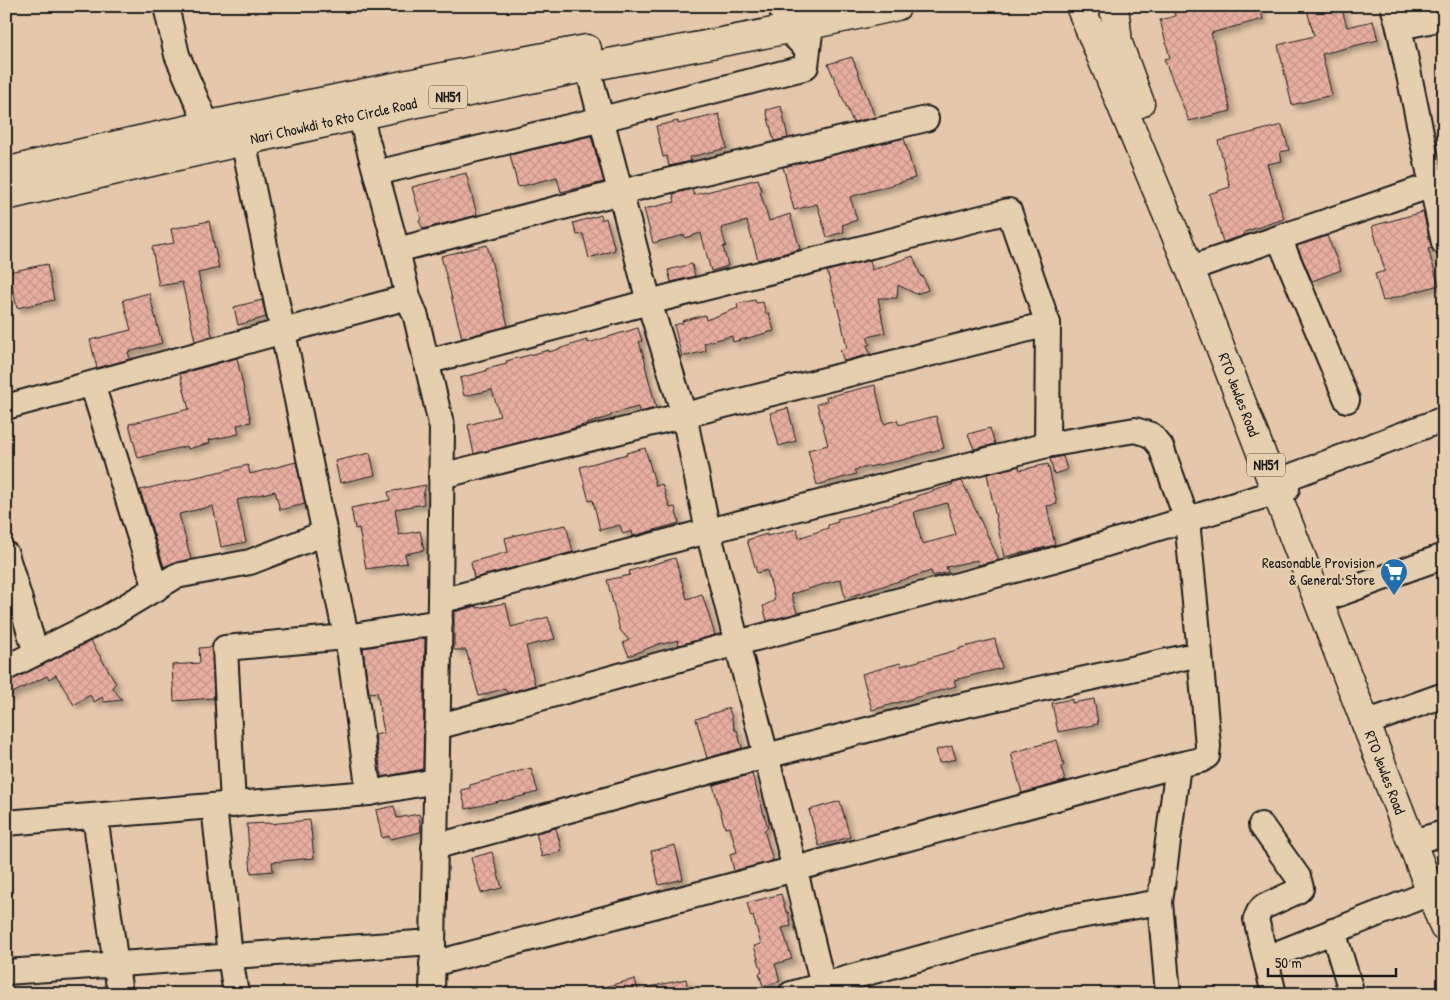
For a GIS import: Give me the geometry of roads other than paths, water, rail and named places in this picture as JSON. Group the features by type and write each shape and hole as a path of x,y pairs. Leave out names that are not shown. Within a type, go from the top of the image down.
{"highway":[{"name":"RTO Jewles Road","path":"1080,6 1280,486 1330,597 1377,719 1433,836 1437,893 1444,927"},
{"name":"RTO Jewles Road","path":"1114,6 1118,43 1409,834 1437,893"},
{"name":"Nari Chowkdi to Rto Circle Road","path":"6,196 243,140 357,105 586,58 799,18 894,7"},
{"name":"NH51","path":"6,172 207,125 357,105"}],"street":[{"path":"166,6 177,55 207,125"},
{"path":"1444,18 1396,16 1437,183 1444,242"},
{"path":"376,173 804,68 806,66 799,18"},
{"path":"586,58 649,302 684,415 708,531 795,869 823,989"},
{"path":"357,105 408,297 416,317 442,428 432,994"},
{"path":"397,250 621,192 926,119"},
{"path":"243,140 346,637 369,793"},
{"path":"1200,266 1437,183"},
{"path":"426,362 649,302 1009,211 1048,324 1047,445"},
{"path":"1279,238 1347,400"},
{"path":"6,407 408,297"},
{"path":"441,476 1048,324"},
{"path":"92,384 156,589"},
{"path":"437,727 737,643 1053,560 1187,520 1280,486 1444,419"},
{"path":"6,972 230,956 432,953 795,869 1201,760 1207,756 1208,746 1187,520 1161,447 1151,435 1135,430 1047,445 708,531 440,612 346,637 225,648 223,805 230,956 236,994"},
{"path":"6,668 108,617 176,576 250,562 325,533"},
{"path":"6,554 36,653"},
{"path":"1330,597 1444,556"},
{"path":"434,847 766,756 956,707 1200,654"},
{"path":"1377,719 1444,695"},
{"path":"1168,994 1160,902 1178,765"},
{"path":"6,823 369,793 436,782"},
{"path":"95,816 120,994"},
{"path":"1261,825 1298,877 1301,888 1263,907 1256,919 1274,994"},
{"path":"1266,958 1437,893"},
{"path":"792,994 823,989 1057,920 1160,902"},
{"path":"1333,931 1352,994"}],"place":[{"name":"Reasonable Provision & General Store","path":"1394,596"}]}
